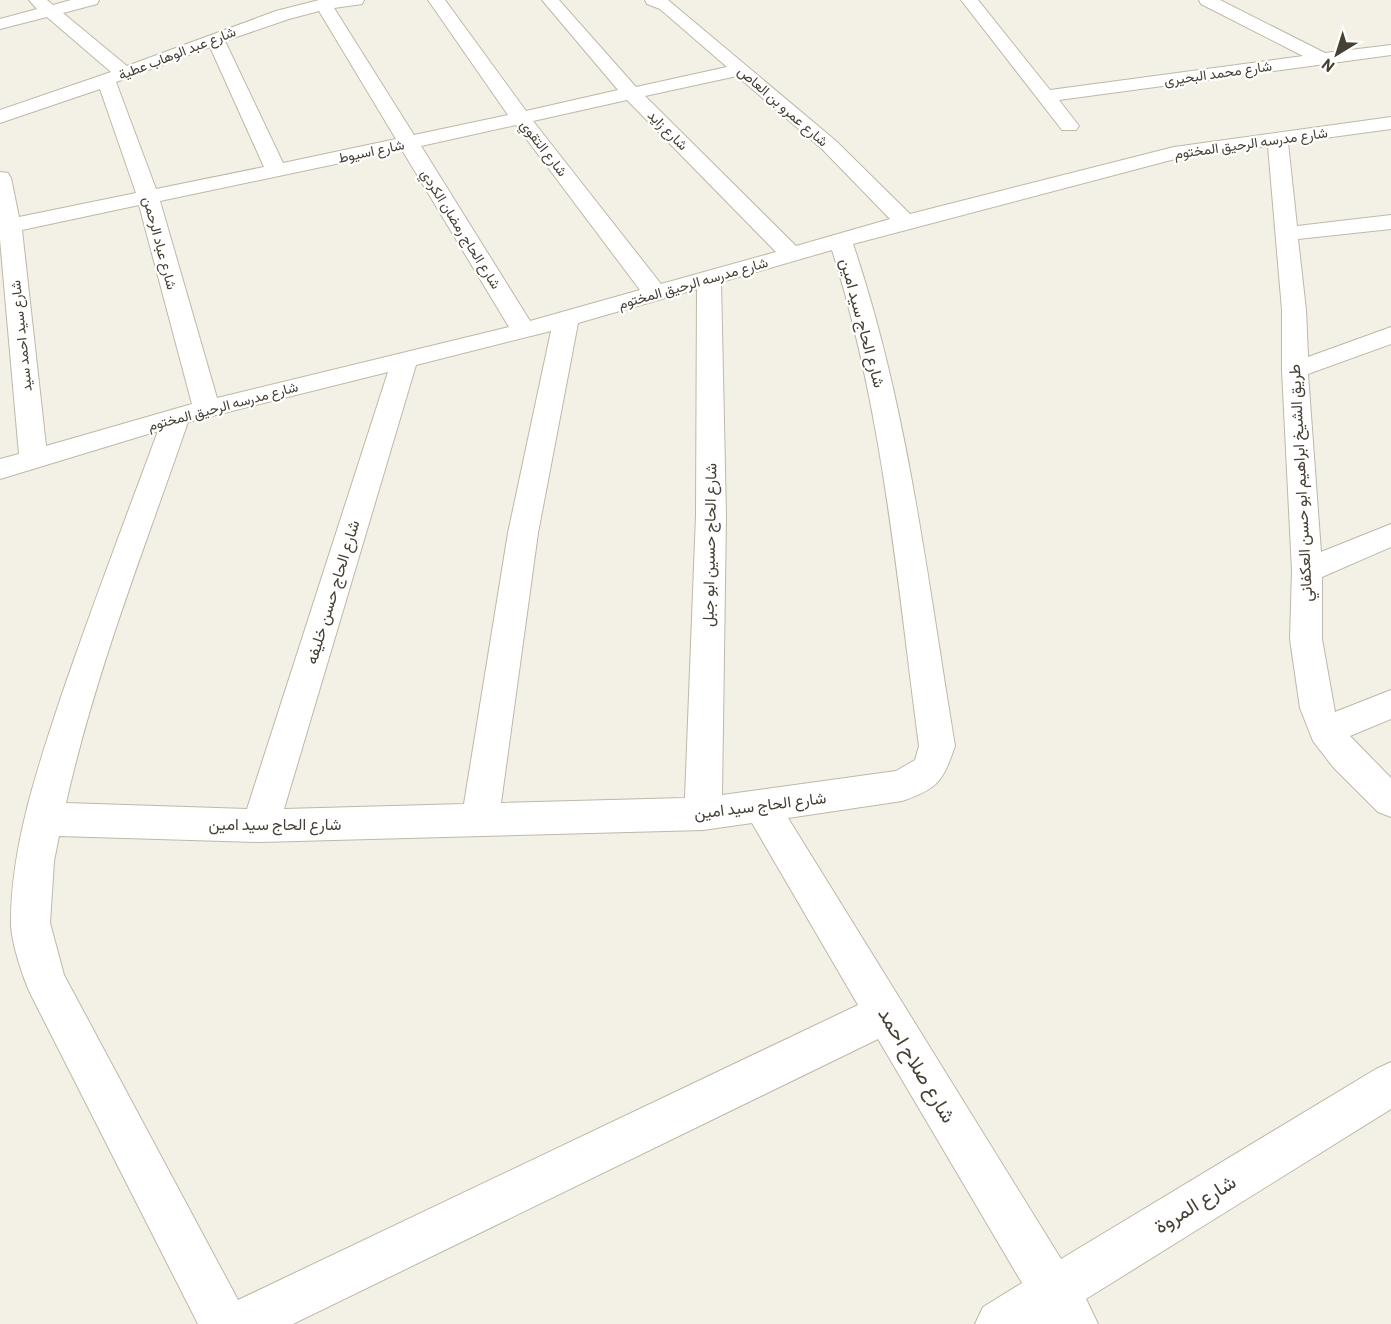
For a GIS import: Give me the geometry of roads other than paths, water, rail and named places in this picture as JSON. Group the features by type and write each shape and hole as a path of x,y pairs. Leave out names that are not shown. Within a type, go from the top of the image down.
{"street":[{"path":"0,24 43,5 91,0"},
{"name":"شارع عبد الوهاب عطية","path":"0,117 115,77 277,16 323,4 356,0"},
{"name":"شارع التقوي","path":"436,0 520,117 655,293"},
{"name":"شارع زايد","path":"550,0 631,93 792,255"},
{"name":"شارع عمرو بن العاص","path":"652,0 666,5 829,145 905,222"},
{"path":"969,0 1069,126"},
{"path":"1207,0 1322,59"},
{"name":"شارع الحاج رمضان الكردي","path":"323,4 524,331"},
{"path":"43,5 115,77"},
{"path":"215,38 276,170"},
{"name":"شارع محمد البحيرى","path":"1045,96 1391,50"},
{"name":"شارع اسيوط","path":"5,227 407,143 741,69"},
{"name":"شارع عباد الرحمن","path":"115,77 148,197 192,413"},
{"name":"شارع مدرسه الرحيق المختوم","path":"0,469 192,413 566,320 905,222 1174,153 1391,123"},
{"name":"طريق الشيخ ابراهيم ابو حسن العكفاني","path":"1277,138 1294,310 1295,370 1307,571 1306,639 1317,708 1325,731 1345,756 1391,801"},
{"name":"شارع سيد احمد سيد","path":"0,178 33,459"},
{"path":"1286,234 1391,222"},
{"name":"شارع الحاج سيد امين","path":"46,819 260,826 703,814 902,786 928,770 937,746 887,414 856,290 841,241"},
{"name":"شارع الحاج حسين ابو جبل","path":"703,814 711,515 709,277"},
{"path":"480,820 522,533 566,320"},
{"path":"1295,370 1391,335"},
{"name":"شارع الحاج حسن خليفه","path":"260,826 405,359"},
{"path":"192,413 104,618 60,756 35,861 30,923 45,981 224,1324"},
{"path":"1307,571 1391,536"},
{"path":"1325,731 1391,704"},
{"name":"شارع صلاح احمد","path":"761,806 1063,1308"},
{"path":"240,1324 886,1012"},
{"name":"شارع المروة","path":"1000,1324 1063,1308 1391,1084"}]}
